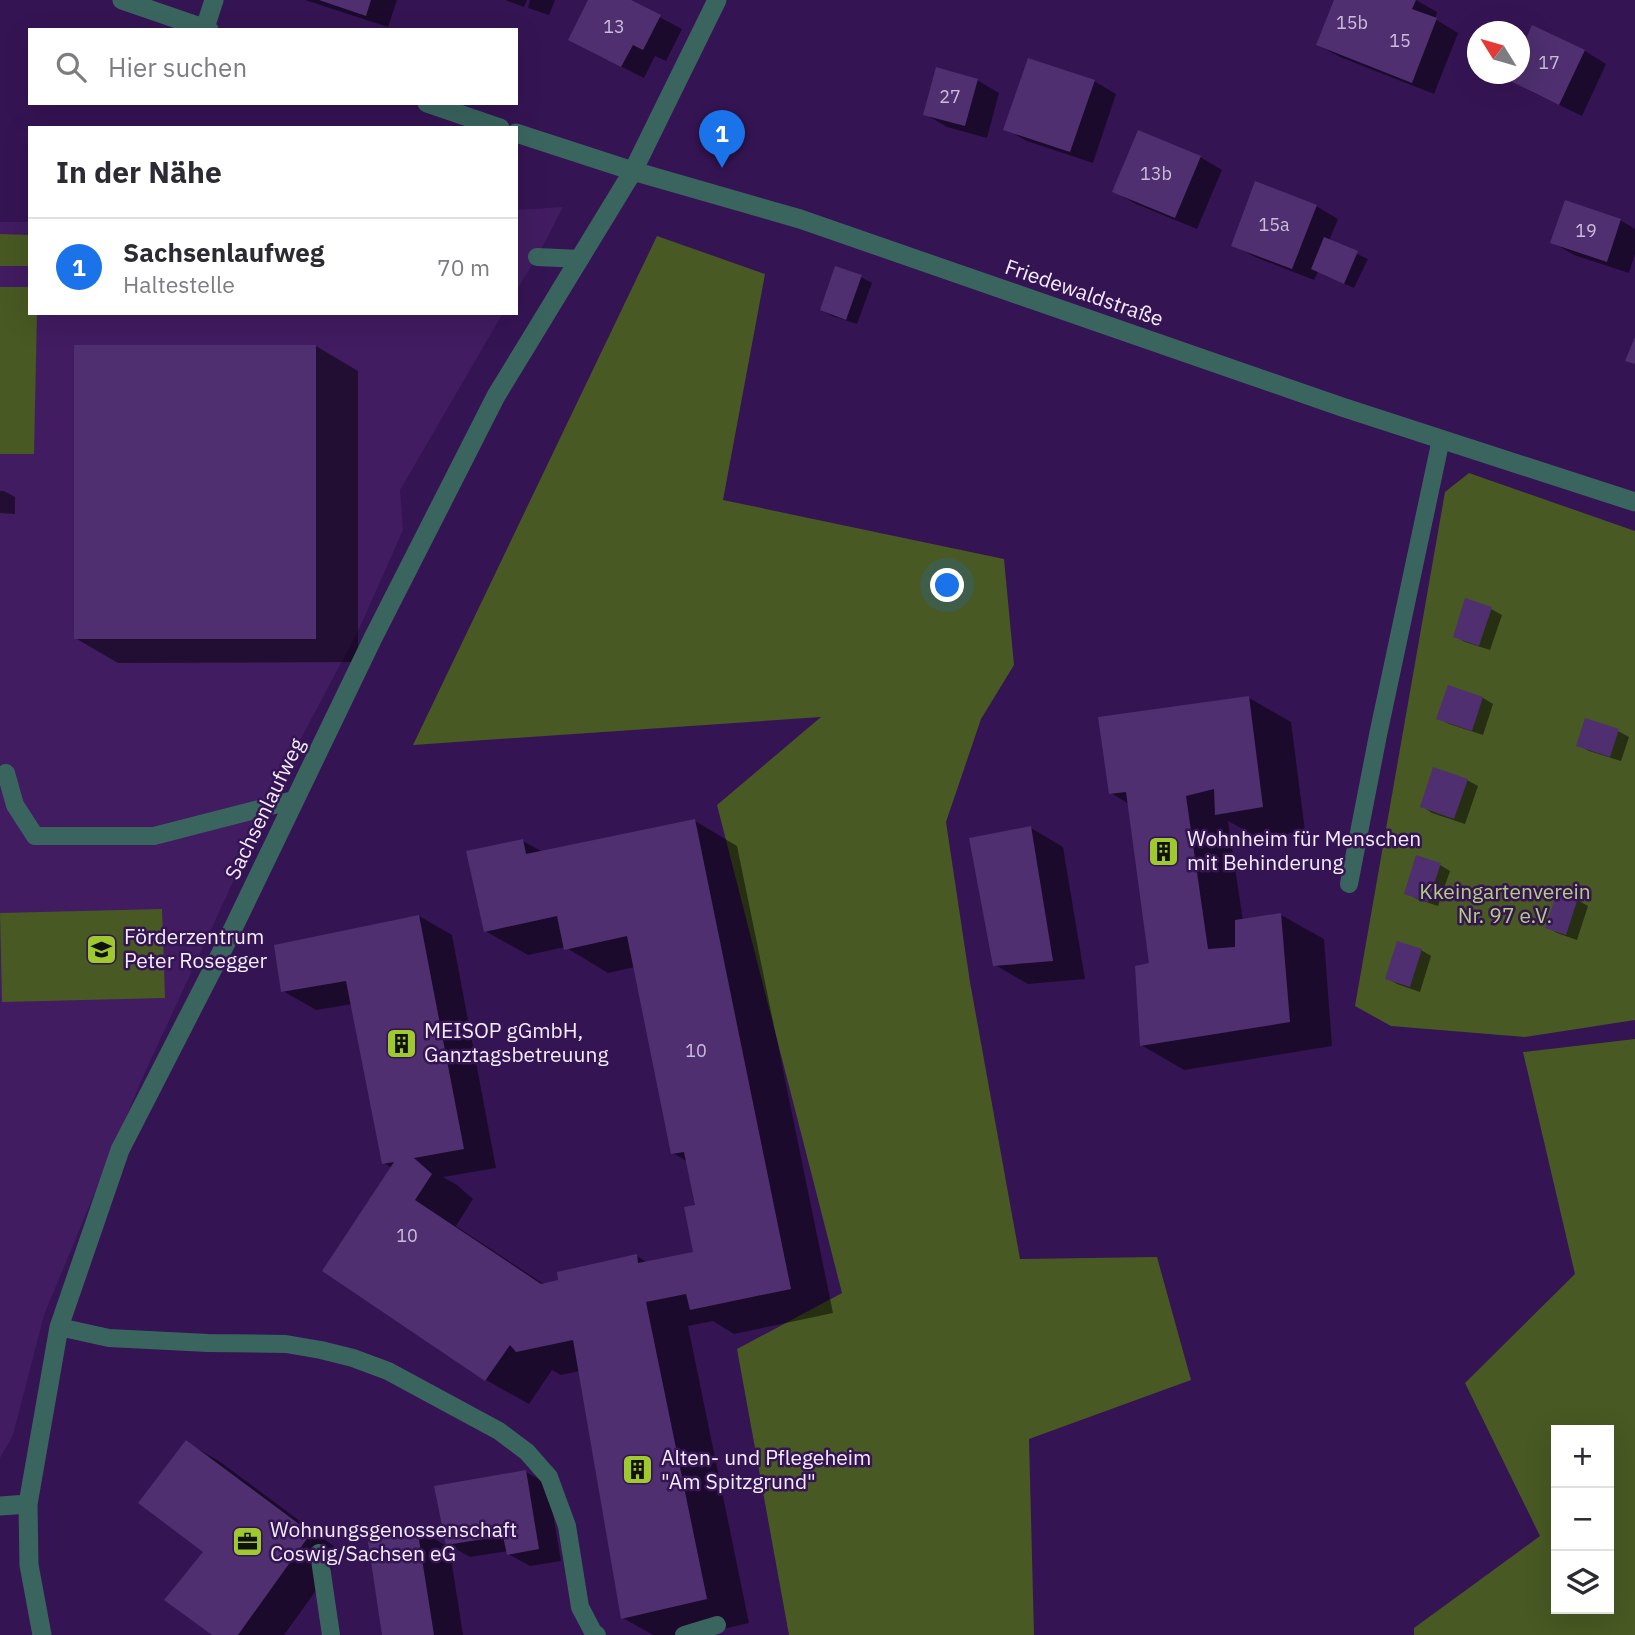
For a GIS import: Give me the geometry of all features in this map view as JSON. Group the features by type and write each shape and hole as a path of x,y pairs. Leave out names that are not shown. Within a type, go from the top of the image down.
{"street":[{"path":"122,0 204,28"},
{"path":"207,28 214,0"},
{"name":"Sachsenlaufweg","path":"42,1635 29,1565 28,1504 59,1327 120,1150 226,943 373,638 496,396 633,171 717,0"},
{"path":"433,105 494,126"},
{"name":"Friedewaldstraße","path":"518,134 633,171 800,219 1329,402 1635,502"},
{"path":"0,1506 28,1504"}],"lane":[{"path":"537,257 580,259"},
{"path":"1349,884 1441,439"},
{"path":"6,773 15,805 35,836 155,836 294,800"},
{"path":"59,1327 109,1339 286,1343 321,1350 388,1371 499,1432 527,1452 550,1477 567,1526 580,1607 597,1635"},
{"path":"318,1553 331,1635"},
{"path":"684,1635 717,1625"}],"shaded area":[{"path":"563,207 518,288 518,210"},
{"name":"Förderzentrum Peter Rosegger","path":"0,222 28,222 28,315 502,315 400,490 403,530 360,627 286,767 142,1079 44,1315 13,1435 0,1458"}],"green space":[{"path":"0,234 28,235 28,266 0,266"},
{"path":"657,236 765,274 723,500 1004,559 1014,665 981,719 946,822 970,982 1020,1259 1157,1257 1191,1380 1029,1439 1034,1635 789,1635 737,1349 842,1293 717,805 821,717 413,745"},
{"path":"0,287 28,287 28,315 37,315 34,454 0,454"},
{"name":"Kkeingartenverein Nr. 97 e.V.","path":"1469,473 1635,531 1635,1020 1525,1037 1391,1026 1355,1006 1445,492"},
{"path":"162,909 165,998 2,1002 0,913"},
{"path":"1635,1039 1635,1635 1414,1635 1414,1628 1540,1536 1465,1383 1575,1274 1523,1052"}],"building":[{"path":"319,0 371,0 366,16"},
{"path":"588,0 631,0 661,15 643,50 633,45 621,67 568,40"},
{"path":"1334,0 1416,0 1412,9 1437,18 1412,83 1316,45"},
{"path":"1532,25 1585,50 1559,105 1516,84 1530,84"},
{"path":"1028,58 1095,80 1070,152 1003,130"},
{"path":"936,67 978,79 965,126 923,115"},
{"path":"1138,130 1201,156 1175,218 1112,192"},
{"path":"1255,181 1317,205 1292,269 1231,246"},
{"path":"1565,200 1621,219 1607,262 1550,243"},
{"path":"1324,237 1358,251 1344,284 1311,269"},
{"path":"835,266 862,275 846,320 820,310"},
{"path":"1635,337 1635,364 1625,361"},
{"path":"74,345 316,345 316,639 74,639"},
{"path":"1465,598 1492,607 1479,646 1453,637"},
{"path":"1448,685 1483,697 1472,731 1436,719"},
{"name":"Wohnheim für Menschen mit Behinderung","path":"1249,696 1263,807 1215,815 1214,789 1186,796 1208,949 1235,947 1235,920 1281,913 1290,1022 1140,1046 1135,966 1149,963 1126,792 1109,794 1098,717"},
{"path":"1585,718 1619,729 1610,757 1576,746"},
{"path":"1433,767 1468,779 1454,819 1420,807"},
{"path":"695,819 791,1289 690,1310 686,1294 646,1302 707,1599 621,1619 573,1340 516,1352 510,1345 485,1381 322,1271 394,1162 382,1164 346,981 281,992 274,945 419,915 464,1149 414,1158 432,1174 415,1200 541,1284 558,1280 557,1272 637,1254 638,1263 693,1252 684,1207 695,1205 684,1152 671,1154 627,936 564,950 557,916 484,932 466,851 523,839 526,854"},
{"path":"1031,826 1053,961 993,966 969,838"},
{"path":"1416,855 1441,863 1428,902 1404,894"},
{"path":"1557,892 1578,898 1566,935 1545,928"},
{"path":"1397,941 1422,949 1410,987 1385,979"},
{"name":"Wohnungsgenossenschaft Coswig/Sachsen eG","path":"186,1440 311,1533 238,1635 212,1635 164,1600 203,1552 138,1503"},
{"path":"526,1470 539,1549 507,1555 503,1536 446,1545 434,1486"},
{"path":"417,1527 434,1635 382,1635 367,1535"}],"place":[{"name":"Sachsenlaufweg","path":"722,168"},
{"name":"Wohnheim für Menschen mit Behinderung","path":"1164,851"},
{"name":"Förderzentrum Peter Rosegger","path":"101,949"},
{"name":"MEISOP gGmbH, Ganztagsbetreuung","path":"401,1043"},
{"name":"Alten- und Pflegeheim \"Am Spitzgrund\"","path":"638,1470"},
{"name":"Wohnungsgenossenschaft Coswig/Sachsen eG","path":"247,1542"}]}
